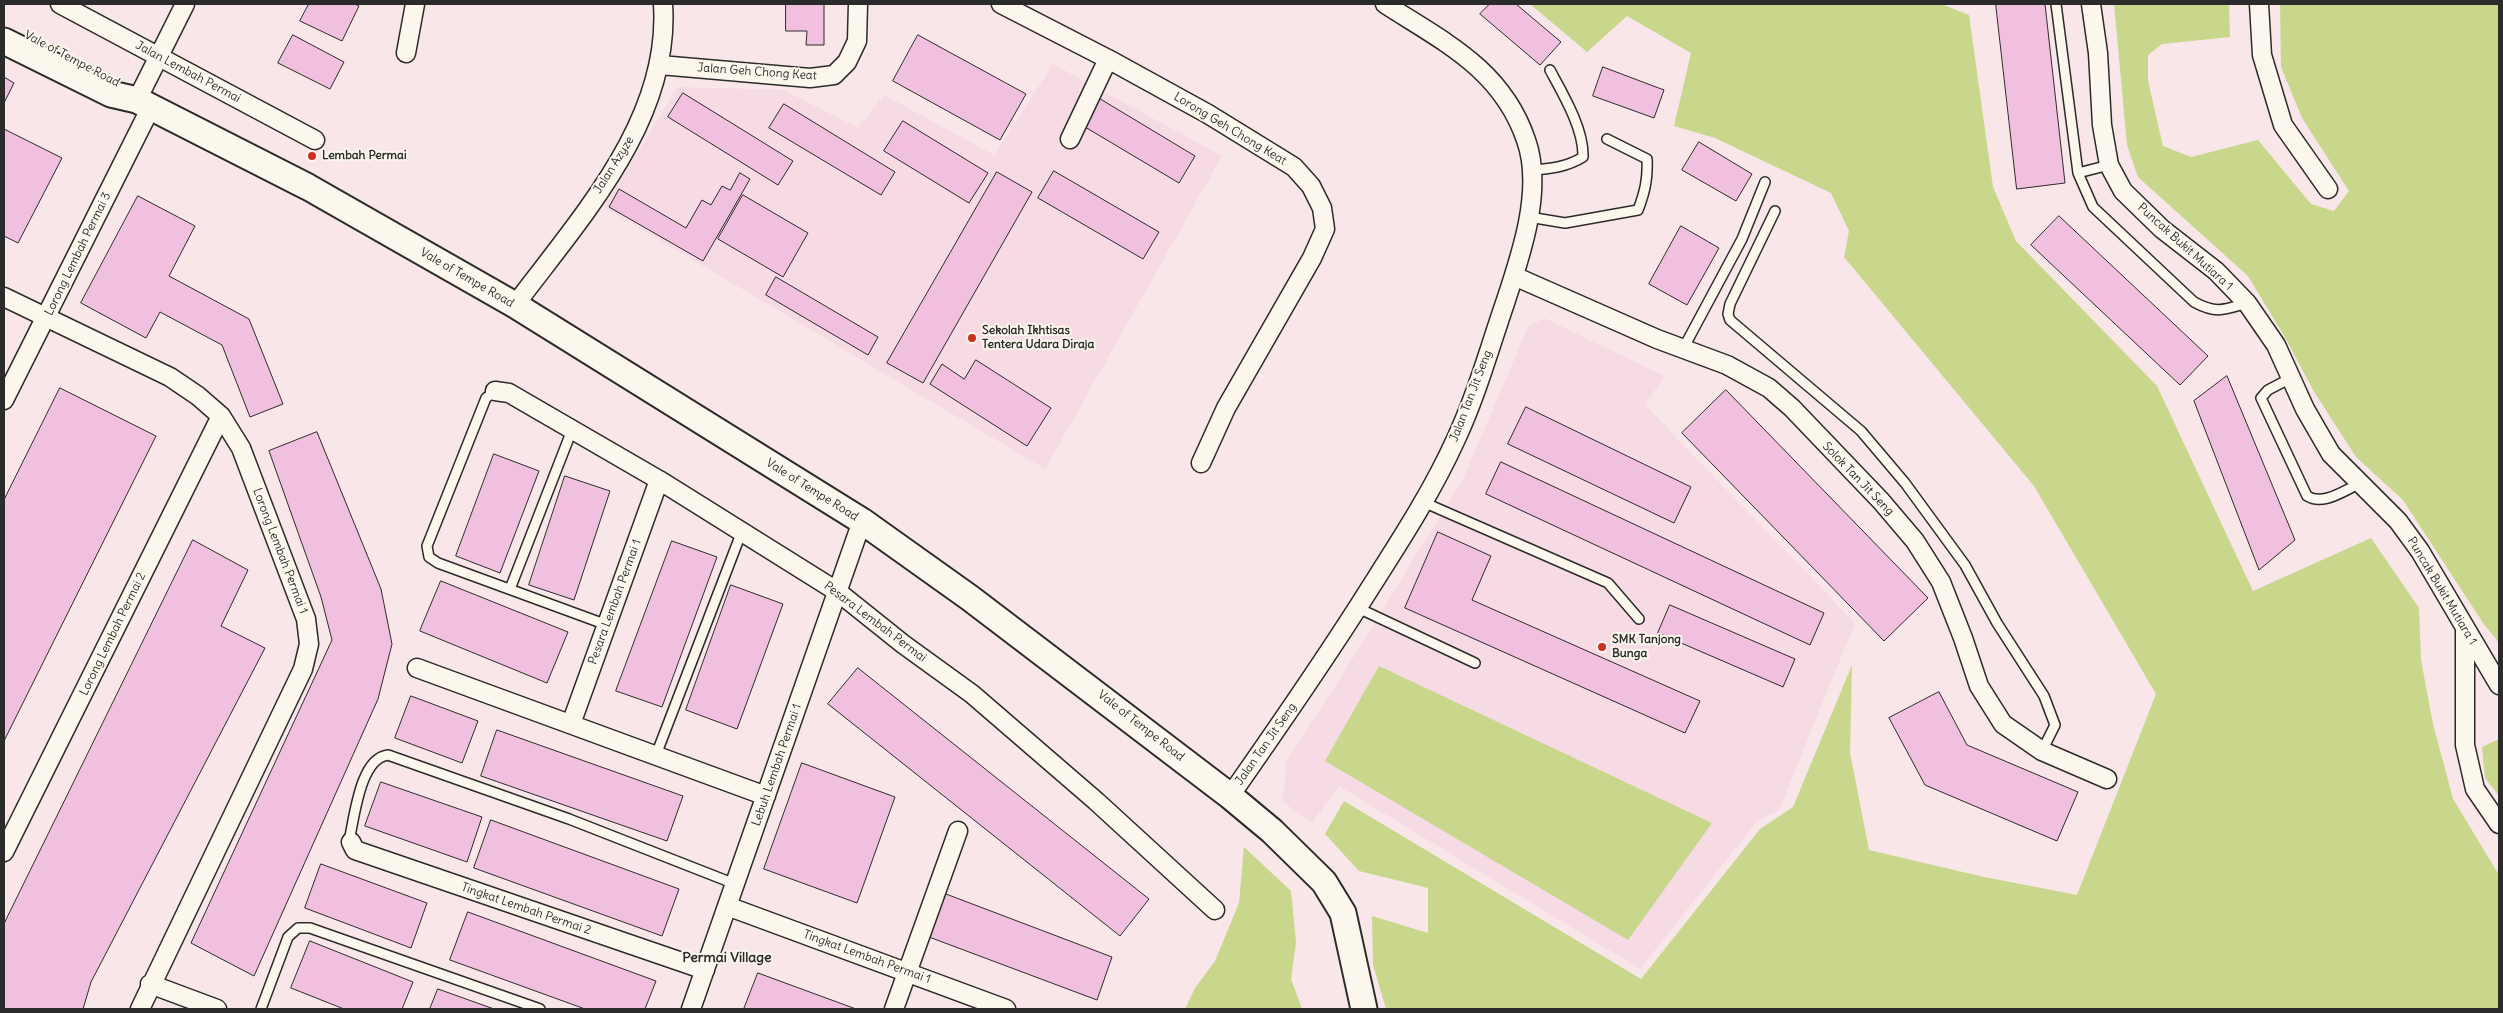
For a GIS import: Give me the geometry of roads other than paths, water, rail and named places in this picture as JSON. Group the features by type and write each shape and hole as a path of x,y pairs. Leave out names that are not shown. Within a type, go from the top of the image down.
{"main road":[{"name":"Vale of Tempe Road","path":"4,23 117,81 144,104"},
{"name":"Vale of Tempe Road","path":"4,41 111,94 144,104 308,187 515,306 862,521 1082,681 1272,831 1324,882 1343,913 1364,1009"}],"street":[{"name":"Jalan Lembah Permai","path":"60,4 315,140"},
{"name":"Lorong Lembah Permai 3","path":"4,400 46,319 144,104 159,56 185,4"},
{"path":"406,53 415,4"},
{"name":"Jalan Azyze","path":"515,306 616,167 643,118 660,65 664,21 663,4"},
{"name":"Jalan Geh Chong Keat","path":"660,65 810,78 834,76 846,62 857,42 858,4"},
{"name":"Lorong Geh Chong Keat","path":"1001,4 1108,59 1208,114 1294,167 1311,186 1322,208 1325,229 1312,258 1226,408 1201,462"},
{"name":"Jalan Tan Jit Seng","path":"1230,796 1325,661 1423,502 1456,440 1514,276 1529,217 1531,170 1528,143 1514,110 1499,88 1480,67 1385,4"},
{"name":"Puncak Bukit Mutiara 1","path":"2091,4 2098,53 2102,125 2109,165 2123,191 2162,229 2216,271 2247,303 2276,344 2305,410 2331,454 2398,521 2420,551 2499,685"},
{"path":"2259,4 2262,56 2283,125 2328,189"},
{"path":"1070,139 1108,59"},
{"name":"Solok Tan Jit Seng","path":"1514,276 1683,349 1727,365 1769,388 1792,408 1881,501 1915,540 1941,582 1979,686 2003,724 2042,751 2107,779"},
{"name":"Lorong Lembah Permai 1","path":"4,297 46,319 170,377 198,396 221,416 241,448 306,619 309,644 303,669 150,984 140,1009"},
{"name":"Pesara Lembah Permai","path":"495,391 509,394 659,480 838,592 903,644 972,694 1096,801 1215,910"},
{"name":"Lorong Lembah Permai 2","path":"4,852 221,416"},
{"name":"Pesara Lembah Permai 1","path":"572,724 659,480"},
{"name":"Lebuh Lembah Permai 1","path":"691,1009 862,521"},
{"path":"2465,630 2465,745 2475,789 2499,824"},
{"path":"417,668 766,796"},
{"path":"894,1009 958,831"},
{"name":"Tingkat Lembah Permai 2","path":"351,842 355,850 705,970"},
{"name":"Tingkat Lembah Permai 1","path":"727,906 1006,1009"},
{"path":"150,984 217,1009"}],"lane":[{"path":"2056,4 2078,173 2093,207 2194,302 2207,309 2220,311 2247,303"},
{"path":"1531,170 1553,169 1574,162 1583,156 1584,149 1572,111 1550,70"},
{"path":"1529,217 1565,223 1638,210 1648,174 1647,159 1607,139"},
{"path":"2078,173 2109,165"},
{"path":"1683,349 1742,239 1765,182"},
{"path":"1775,211 1730,304 1728,314 1730,320 1861,431 1905,483 1965,565 1997,623 2044,696 2055,725 2042,751"},
{"path":"2291,378 2268,390 2261,398 2307,496 2315,501 2324,500 2359,484"},
{"path":"495,391 486,398 427,546 429,557 438,564 607,625"},
{"path":"510,589 572,430"},
{"path":"1423,502 1608,583 1639,619"},
{"path":"656,755 742,531"},
{"path":"1358,608 1474,663"},
{"path":"351,842 350,836 360,788 372,763 379,756 388,755 569,819 735,884"},
{"path":"261,1009 288,937 298,928 310,928 540,1009"}],"place":[{"name":"Lembah Permai","path":"312,156"},
{"name":"Sekolah Ikhtisas Tentera Udara Diraja","path":"972,338"},
{"name":"SMK Tanjong Bunga","path":"1602,647"}],"district":[{"name":"Permai Village","path":"727,958"}]}
